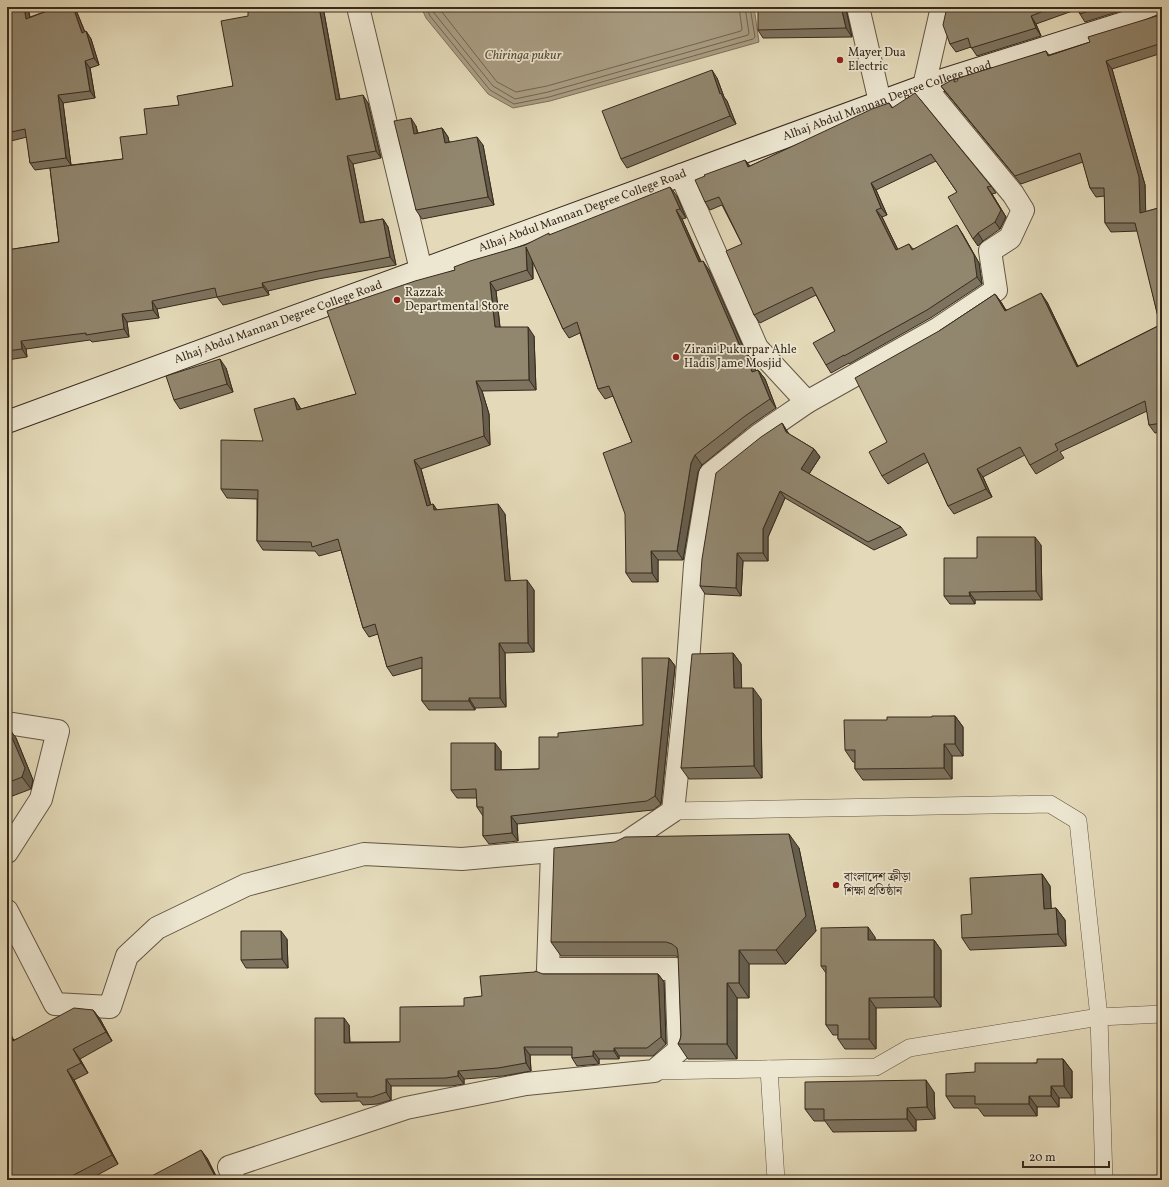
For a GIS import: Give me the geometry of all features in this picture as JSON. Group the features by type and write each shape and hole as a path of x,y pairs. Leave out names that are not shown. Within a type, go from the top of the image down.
{"street":[{"path":"358,7 421,270"},
{"path":"858,7 880,102"},
{"path":"7,911 55,1004 110,1007 128,956 157,928 246,884 364,854 462,859 624,844 673,812 686,690 694,565 710,474 759,435 807,402 939,328 996,290 990,251 1010,238 1023,210 1013,194 924,86 942,7"},
{"name":"Alhaj Abdul Mannan Degree College Road","path":"7,422 924,86 1162,11"},
{"path":"681,175 757,348 807,402"},
{"path":"7,723 58,731 41,799 7,852"},
{"path":"234,1180 229,1167 406,1108 526,1084 654,1071 679,1050 676,970 548,970 552,851"}],"lane":[{"path":"673,812 1050,804 1078,822 1099,1017 1104,1180"},
{"path":"654,1071 876,1067 909,1048 1099,1017 1162,1014"},
{"path":"769,1069 776,1180"}],"water":[{"name":"Chiringa pukur","path":"421,7 754,7 759,42 550,101 513,108 488,94 426,18"}],"building":[{"path":"7,7 24,7 26,19 58,7 73,7 82,33 86,31 94,58 85,61 90,91 58,95 66,158 30,163 25,129 7,133"},
{"path":"267,7 319,7 336,100 363,95 376,151 347,156 360,223 383,219 390,257 262,283 263,287 217,297 215,288 152,301 153,310 122,314 124,329 86,335 86,333 21,341 22,349 7,351 7,250 59,242 50,168 123,159 120,137 147,134 144,109 179,105 177,96 233,86 221,21 248,16 248,12"},
{"path":"758,7 841,7 846,28 758,30"},
{"path":"947,7 1054,7 1031,16 1036,28 971,48 968,38 950,44 943,25"},
{"path":"1077,7 1101,7 1080,14"},
{"path":"1162,13 1162,43 1106,61 1139,177 1140,213 1162,207 1162,423 1149,425 1145,401 1055,444 1058,450 1030,465 1020,447 977,469 986,489 948,506 924,453 882,476 869,452 887,442 855,378 939,331 995,294 1005,311 1041,293 1077,367 1160,325 1135,223 1105,223 1104,188 1090,188 1080,153 1015,176 941,86 952,80 1046,51 1048,56 1090,42 1088,37 1160,15"},
{"path":"712,70 720,94 721,93 730,116 621,159 602,111"},
{"path":"915,93 991,186 987,187 1001,210 995,222 978,233 973,239 948,197 957,192 931,154 871,183 881,208 876,210 896,250 909,244 912,250 957,225 974,255 977,277 927,310 826,365 813,343 835,331 812,287 754,315 726,251 742,244 719,197 705,202 695,180 705,176 704,175 745,160 748,167 872,109 889,103 892,108"},
{"path":"411,118 414,134 442,128 445,143 477,137 488,197 416,210 394,121"},
{"path":"670,187 680,209 676,210 699,262 703,261 739,344 746,352 752,372 758,370 770,399 745,416 695,455 691,463 677,551 651,551 652,573 626,573 625,514 603,453 632,442 609,386 598,389 577,322 563,329 526,247 527,270 490,282 495,327 528,327 529,380 476,381 482,405 484,436 414,460 427,506 433,504 434,510 498,504 505,581 527,580 528,643 499,643 500,698 469,698 469,701 422,701 422,657 387,667 375,624 363,628 338,539 312,547 311,542 257,541 258,490 221,489 221,440 263,441 254,409 294,398 297,410 356,394 327,311 415,281 455,270 454,267 470,261 525,245 549,233 549,235"},
{"path":"220,359 227,384 174,400 166,376"},
{"path":"782,423 786,432 814,449 801,469 901,527 868,542 780,491 763,529 763,553 737,553 736,588 700,586 702,559 716,473 761,437"},
{"path":"977,537 1035,537 1036,591 969,592 970,596 944,596 944,558 977,558"},
{"path":"733,653 734,688 753,688 754,766 681,768 692,654"},
{"path":"642,658 669,658 655,796 647,801 511,816 512,833 483,836 483,807 477,807 476,789 451,790 451,743 495,743 495,770 539,769 539,737 558,737 558,733 643,725"},
{"path":"955,716 955,744 944,744 944,768 855,769 855,750 845,750 844,720 887,720 887,717"},
{"path":"7,726 25,768 22,777 7,783"},
{"path":"1158,733 1162,733 1162,788 1158,791"},
{"path":"789,834 806,916 776,950 739,950 739,983 727,983 727,1044 678,1044 681,1035 678,954 677,948 672,944 666,942 551,942 554,848 615,842 625,837"},
{"path":"1042,874 1044,909 1056,908 1058,934 962,938 961,915 972,914 970,878"},
{"path":"868,927 868,940 934,940 934,997 869,998 869,1039 838,1039 838,1025 826,1025 826,966 821,966 821,928"},
{"path":"241,931 281,931 282,959 241,960"},
{"path":"535,971 543,974 658,974 661,1037 647,1048 614,1048 614,1051 593,1051 593,1056 572,1058 572,1047 524,1047 526,1063 498,1068 458,1071 458,1076 446,1078 386,1079 386,1092 372,1097 357,1097 357,1093 315,1094 315,1018 344,1018 344,1043 400,1042 400,1007 464,1006 464,998 482,996 480,976"},
{"path":"74,1008 93,1010 106,1032 73,1049 81,1063 67,1070 112,1155 64,1180 7,1180 7,1030 13,1041"},
{"path":"1037,1059 1063,1059 1064,1086 1051,1086 1051,1096 1029,1096 1029,1104 975,1104 975,1096 946,1096 946,1074 975,1072 975,1063 1037,1063"},
{"path":"926,1080 927,1107 907,1108 907,1119 824,1120 824,1109 805,1109 805,1082"},
{"path":"201,1150 216,1178 211,1180 144,1180"}],"place":[{"name":"Mayer Dua Electric","path":"840,60"},
{"name":"Razzak Departmental Store","path":"397,300"},
{"name":"Zirani Pukurpar Ahle Hadis Jame Mosjid","path":"676,357"},
{"name":"বাংলাদেশ ক্রীড়া শিক্ষা প্রতিষ্ঠান","path":"836,885"}]}
